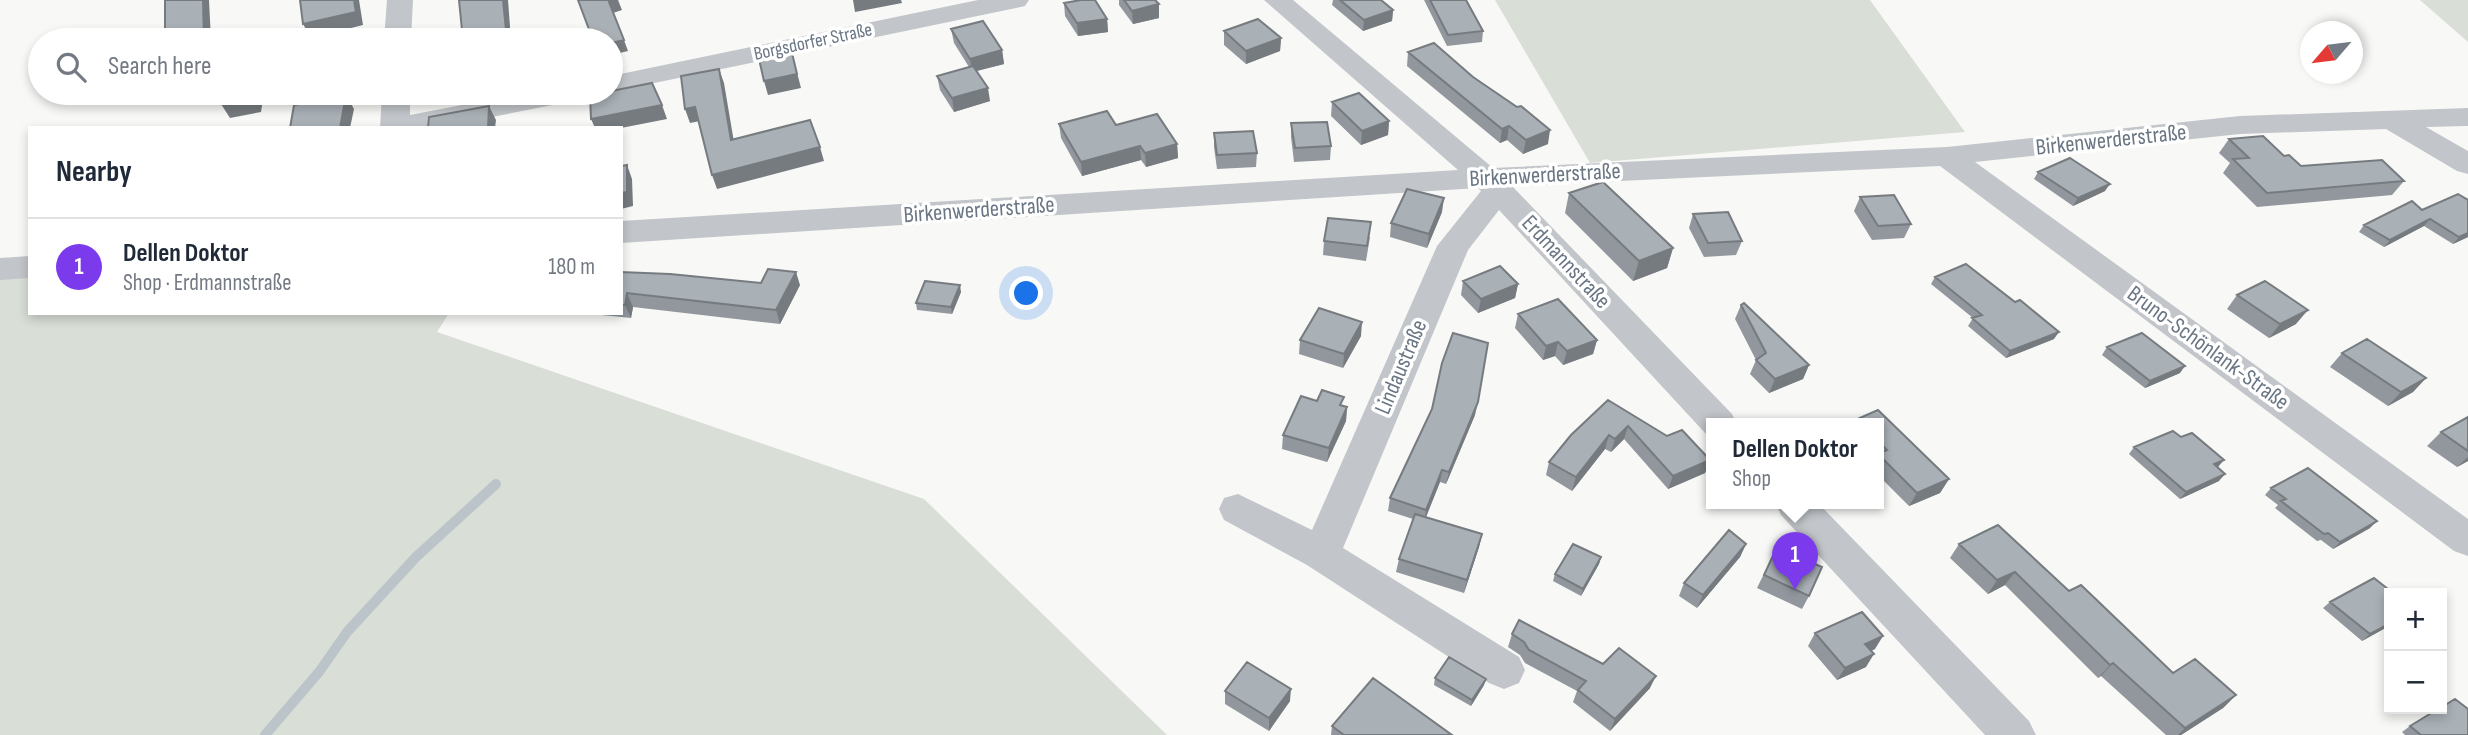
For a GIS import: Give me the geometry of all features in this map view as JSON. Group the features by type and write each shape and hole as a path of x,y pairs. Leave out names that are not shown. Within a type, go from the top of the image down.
{"street":[{"path":"399,28 400,0"},
{"name":"Borgsdorfer Straße","path":"623,82 1016,0"},
{"name":"Erdmannstraße","path":"1277,0 1492,184 1713,418"},
{"path":"395,126 396,105"},
{"path":"400,126 507,105"},
{"name":"Birkenwerderstraße","path":"623,232 1947,156 2240,125 2396,122 2468,117"},
{"path":"2396,122 2468,164"},
{"name":"Bruno-Schönlank-Straße","path":"1947,156 2468,540"},
{"name":"Lindaustraße","path":"1321,554 1453,246 1492,184"},
{"path":"0,269 28,267"},
{"path":"1238,509 1321,554 1504,670"},
{"path":"1800,509 2014,735"}],"shaded area":[{"path":"1495,0 1870,0 1965,132 1590,163"},
{"path":"2420,0 2468,0 2468,42"},
{"path":"28,272 28,315 448,315 437,332 924,499 1167,735 0,735 0,274"}],"building":[{"path":"165,0 203,0 204,28 165,28"},
{"path":"300,0 354,0 356,12 303,24"},
{"path":"459,0 503,0 506,28 462,28"},
{"path":"578,0 618,0 609,2 619,28 588,28"},
{"path":"1095,0 1107,19 1077,23 1064,3"},
{"path":"1124,0 1155,0 1159,4 1132,11"},
{"path":"1340,0 1381,0 1393,10 1364,20"},
{"path":"1430,0 1466,0 1483,31 1448,35"},
{"path":"1258,19 1281,38 1246,51 1224,31"},
{"path":"983,21 1002,50 970,59 951,29"},
{"path":"1434,43 1473,77 1517,107 1521,106 1550,130 1526,140 1509,126 1502,129 1408,52"},
{"path":"792,53 797,74 764,81 759,59"},
{"path":"973,66 988,88 952,98 937,76"},
{"path":"719,69 731,140 810,120 820,147 712,175 695,107 685,109 681,76"},
{"path":"652,83 662,105 591,119 590,105 623,105 623,89"},
{"path":"1359,93 1389,121 1362,131 1332,102"},
{"path":"294,105 344,105 340,126 290,126"},
{"path":"489,106 488,126 428,126 429,117"},
{"path":"1107,111 1116,125 1157,114 1177,144 1145,153 1140,146 1081,162 1059,124"},
{"path":"1327,122 1331,146 1295,148 1291,123"},
{"path":"1253,131 1257,153 1217,155 1214,133"},
{"path":"2263,136 2284,156 2289,155 2301,166 2382,160 2404,181 2267,193 2233,159 2249,158 2229,139"},
{"path":"2070,158 2110,184 2078,198 2038,172"},
{"path":"627,165 627,192 623,193 623,166"},
{"path":"1603,182 1673,248 1639,261 1569,193"},
{"path":"1407,189 1444,198 1429,234 1391,223"},
{"path":"2458,194 2468,200 2468,233 2459,237 2430,219 2390,240 2364,225 2412,201 2422,210"},
{"path":"1894,195 1911,224 1878,226 1860,197"},
{"path":"1728,212 1742,241 1708,243 1693,214"},
{"path":"1328,218 1371,222 1367,246 1324,241"},
{"path":"1966,264 2015,302 2020,300 2059,332 2010,351 1972,318 1982,315 1935,277"},
{"path":"1500,266 1518,284 1481,299 1463,281"},
{"path":"768,269 796,272 776,310 627,293 623,305 623,272 761,283"},
{"path":"925,281 960,285 951,307 916,303"},
{"path":"2265,281 2308,310 2280,324 2237,295"},
{"path":"1558,299 1597,340 1567,351 1558,342 1546,346 1518,314"},
{"path":"1744,303 1809,365 1775,379 1756,360 1766,353 1741,305"},
{"path":"1319,308 1362,322 1344,354 1300,340"},
{"path":"1453,333 1488,343 1478,402 1449,472 1442,470 1426,510 1390,498 1432,409 1442,363"},
{"path":"2142,333 2185,366 2150,381 2107,347"},
{"path":"2367,339 2426,378 2401,392 2342,353"},
{"path":"1322,390 1344,397 1340,405 1347,407 1329,448 1283,435 1301,396 1317,401"},
{"path":"1608,400 1667,436 1682,430 1706,456 1706,462 1673,476 1628,426 1615,439 1609,435 1576,477 1549,462 1571,435"},
{"path":"1878,410 1949,479 1917,493 1884,460 1884,451 1887,450 1884,447 1884,418 1860,418"},
{"path":"2468,417 2468,451 2441,432"},
{"path":"2173,431 2181,437 2192,433 2224,460 2214,464 2225,474 2186,492 2134,447"},
{"path":"2308,468 2377,521 2340,542 2328,533 2324,534 2281,501 2286,499 2271,488"},
{"path":"1415,514 1482,534 1467,580 1399,559"},
{"path":"1998,525 2069,591 2081,585 2173,673 2195,659 2236,695 2185,728 2113,663 2110,665 2015,572 1997,580 1959,544"},
{"path":"1729,530 1746,544 1703,595 1684,583"},
{"path":"1573,544 1601,557 1583,589 1555,574"},
{"path":"1777,547 1822,567 1809,596 1764,575"},
{"path":"2374,578 2387,588 2384,588 2384,627 2370,634 2330,602"},
{"path":"1862,612 1883,636 1865,644 1874,654 1845,668 1815,633"},
{"path":"1519,620 1603,664 1619,648 1656,676 1615,719 1578,690 1586,681 1529,650 1524,642 1512,634"},
{"path":"1449,657 1486,679 1472,700 1435,678"},
{"path":"1247,662 1291,689 1269,718 1225,691"},
{"path":"1373,678 1452,735 1344,735 1332,726"},
{"path":"2455,699 2468,709 2468,735 2421,735 2410,726 2430,714 2447,714 2447,704"}],"waterway":[{"path":"265,735 319,672 347,632 416,557 496,484"}],"place":[{"name":"Dellen Doktor","path":"1795,590"}]}
